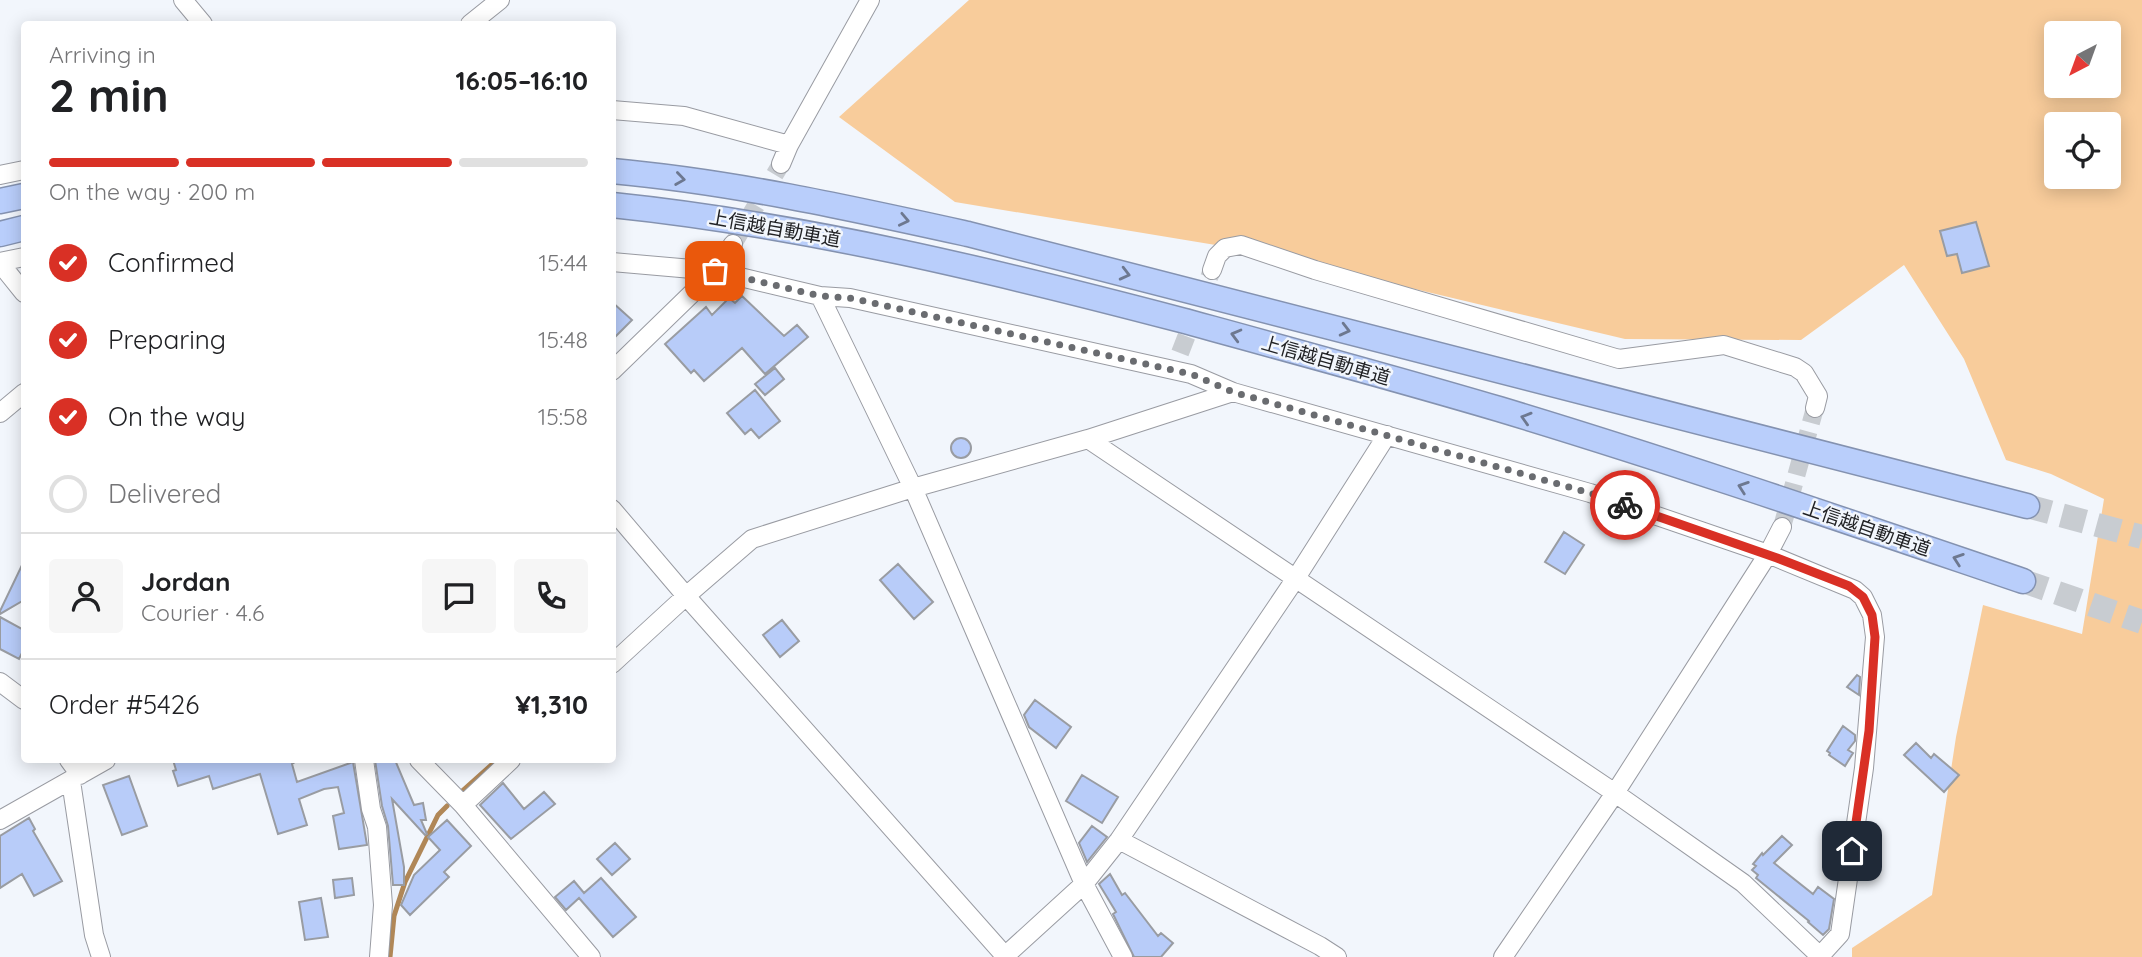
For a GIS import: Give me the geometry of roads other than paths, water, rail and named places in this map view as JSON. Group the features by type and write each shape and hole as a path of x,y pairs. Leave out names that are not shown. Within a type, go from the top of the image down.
{"highway":[{"name":"上信越自動車道","path":"616,171 737,186 968,234 2027,506"},
{"path":"0,201 21,197"},
{"name":"上信越自動車道","path":"616,205 729,219 961,264 1285,348 1500,409 2023,581"},
{"path":"0,234 21,229"}],"street":[{"path":"183,0 200,21"},
{"path":"474,21 500,0"},
{"path":"781,164 870,0"},
{"path":"616,110 684,116 789,145"},
{"path":"0,175 21,171"},
{"path":"616,367 715,271 733,244"},
{"path":"1212,270 1217,256 1225,248 1241,245 1315,270 1619,359 1724,345 1795,367 1804,373 1818,396 1815,408"},
{"path":"21,258 0,262 21,289"},
{"path":"616,262 715,271 820,296 850,298 1177,361 1191,374 1233,392 1590,493 1768,554 1855,590 1863,597 1872,615 1875,637 1869,731 1840,934 1820,956 1743,883 1615,793 1088,439"},
{"path":"820,296 913,488 1084,884 1123,957"},
{"path":"616,660 752,539 913,488 1088,439 1233,392"},
{"path":"0,413 21,396"},
{"path":"616,514 1005,956 1084,884 1119,840 1296,578 1387,435"},
{"path":"1503,957 1615,793 1768,554 1782,527"},
{"path":"0,682 21,698"},
{"path":"70,763 76,778 94,935 101,957"},
{"path":"0,820 101,763"},
{"path":"364,763 371,809 377,827 383,905 380,956"},
{"path":"422,763 463,806 591,957"},
{"path":"463,806 507,763"},
{"path":"1119,840 1337,957"}],"waterway":[{"path":"460,793 494,763"},
{"path":"390,957 394,916 405,882 438,815 447,806"}],"tunnel":[{"path":"733,244 781,164"},
{"path":"1180,353 1212,270"},
{"path":"1782,527 1815,408"},
{"path":"2027,506 2142,537"},
{"path":"2023,581 2142,622"}]}
